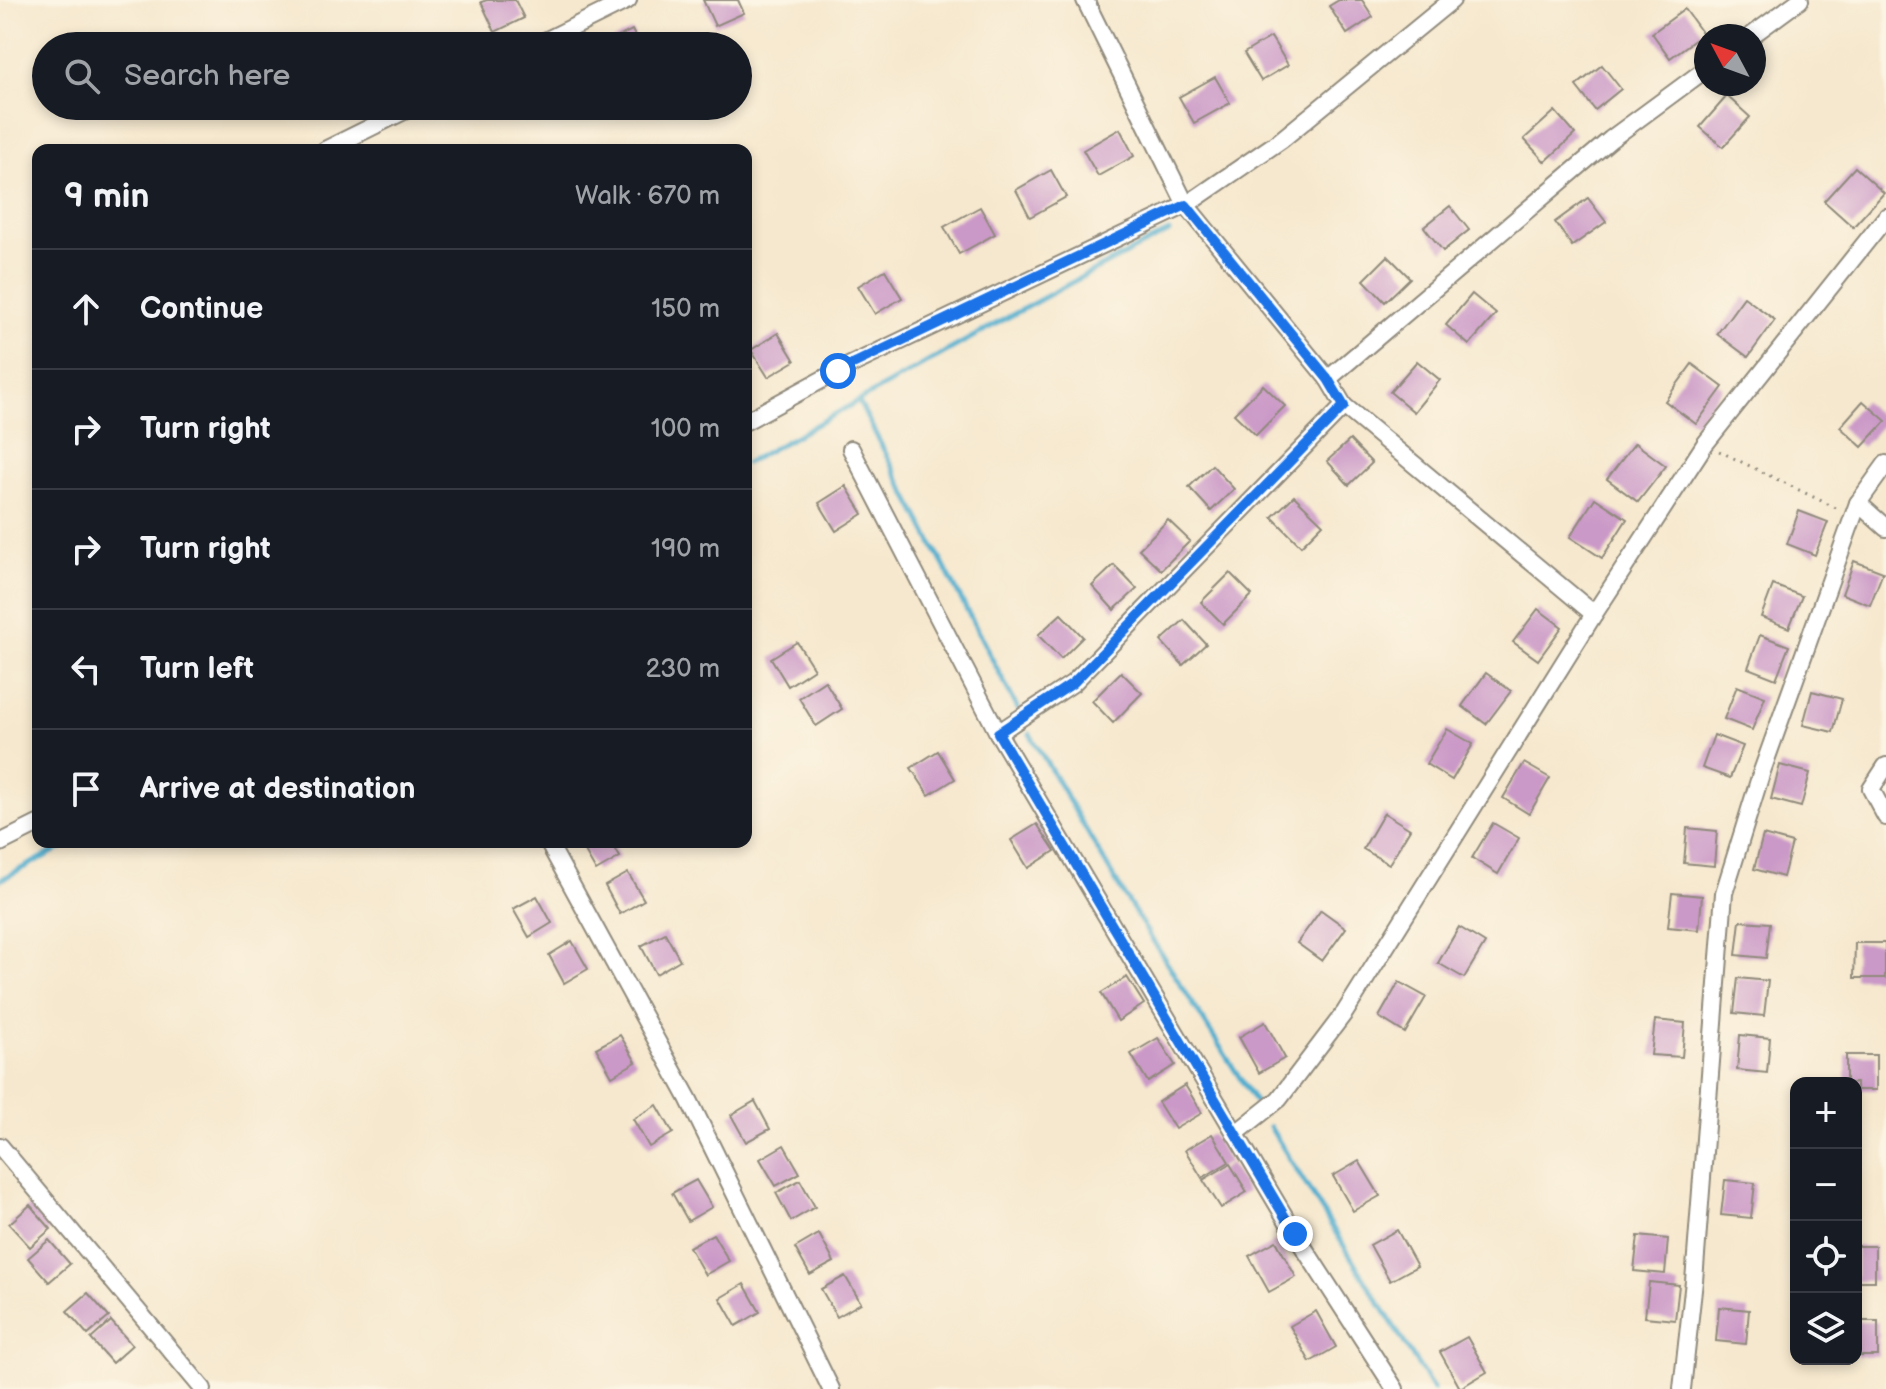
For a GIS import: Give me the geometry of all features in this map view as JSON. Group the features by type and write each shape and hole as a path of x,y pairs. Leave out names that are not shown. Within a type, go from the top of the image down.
{"street":[{"path":"563,32 628,0"},
{"path":"1085,0 1186,205 1328,379 1344,406 1594,614"},
{"path":"752,418 852,364 1186,205 1281,140 1452,0"},
{"path":"1766,25 1800,0"},
{"path":"1328,379 1611,139 1694,78"},
{"path":"337,144 386,120"},
{"path":"1235,1134 1279,1099 1345,1012 1594,614 1705,444 1886,217"},
{"path":"998,733 1073,683 1344,406"},
{"path":"851,449 998,733 1295,1234 1395,1389"},
{"path":"1682,1389 1694,1281 1724,893 1761,774 1856,509 1886,464"},
{"path":"1856,509 1886,528"},
{"path":"1886,766 1871,789 1886,817"},
{"path":"0,843 32,827"},
{"path":"551,848 688,1098 831,1389"},
{"path":"0,1146 203,1389"}],"path":[{"path":"1705,444 1776,481 1856,509"}],"building":[{"path":"515,0 524,18 495,32 481,2"},
{"path":"703,0 738,0 744,13 715,26"},
{"path":"1339,0 1362,0 1373,17 1347,34 1329,6"},
{"path":"1685,9 1696,24 1694,41 1670,58 1652,33"},
{"path":"1271,37 1288,65 1261,81 1244,53"},
{"path":"1602,65 1621,89 1595,110 1576,86"},
{"path":"1215,77 1230,103 1194,123 1179,97"},
{"path":"1727,96 1750,117 1723,147 1700,127"},
{"path":"1555,111 1575,134 1545,162 1524,139"},
{"path":"1120,129 1134,156 1098,176 1083,150"},
{"path":"1855,167 1884,193 1853,227 1824,201"},
{"path":"1051,170 1066,197 1030,217 1016,190"},
{"path":"1588,198 1606,222 1572,246 1555,222"},
{"path":"1450,206 1469,230 1443,251 1424,227"},
{"path":"980,207 995,234 959,254 944,227"},
{"path":"1388,256 1410,278 1385,302 1364,280"},
{"path":"885,270 902,298 875,314 858,286"},
{"path":"1472,294 1496,314 1469,345 1446,325"},
{"path":"1744,297 1775,320 1748,357 1717,334"},
{"path":"778,333 795,361 768,377 752,349"},
{"path":"1417,361 1440,380 1414,412 1390,392"},
{"path":"1692,364 1723,387 1696,424 1665,401"},
{"path":"1263,385 1285,406 1256,435 1234,414"},
{"path":"1863,401 1886,421 1862,447 1840,427"},
{"path":"1350,440 1372,463 1349,485 1327,461"},
{"path":"1635,443 1666,466 1638,502 1607,479"},
{"path":"1212,465 1234,489 1211,511 1189,487"},
{"path":"846,486 863,514 836,531 819,503"},
{"path":"1294,496 1323,524 1301,546 1272,517"},
{"path":"1595,498 1627,519 1602,558 1570,537"},
{"path":"1799,511 1828,522 1815,555 1787,544"},
{"path":"1168,520 1190,541 1161,570 1139,549"},
{"path":"1854,561 1883,572 1870,605 1842,594"},
{"path":"1114,565 1137,589 1114,610 1092,586"},
{"path":"1230,573 1252,595 1223,624 1201,602"},
{"path":"1773,585 1802,596 1789,628 1761,617"},
{"path":"1538,609 1562,627 1538,660 1513,642"},
{"path":"1061,614 1083,637 1061,659 1038,635"},
{"path":"1184,620 1206,644 1183,665 1161,641"},
{"path":"1760,635 1789,646 1776,679 1748,668"},
{"path":"797,642 814,669 788,686 771,658"},
{"path":"1121,672 1142,693 1113,723 1092,701"},
{"path":"1486,673 1511,691 1486,724 1462,706"},
{"path":"825,681 842,709 816,726 799,698"},
{"path":"1737,686 1765,697 1752,730 1724,719"},
{"path":"1812,691 1842,699 1833,732 1803,725"},
{"path":"1447,729 1473,744 1452,780 1426,764"},
{"path":"1714,735 1743,746 1730,778 1702,768"},
{"path":"938,751 955,779 929,795 911,768"},
{"path":"1524,763 1550,778 1529,814 1503,798"},
{"path":"1780,765 1810,773 1801,807 1771,799"},
{"path":"1384,813 1410,829 1389,864 1363,849"},
{"path":"1493,823 1519,838 1498,874 1472,858"},
{"path":"1037,824 1055,851 1028,868 1011,840"},
{"path":"1687,828 1717,831 1714,866 1684,863"},
{"path":"1763,835 1792,843 1783,877 1754,869"},
{"path":"583,848 615,848 620,857 596,871"},
{"path":"628,873 644,900 620,914 605,886"},
{"path":"1672,893 1702,896 1699,930 1668,927"},
{"path":"537,896 552,923 529,937 513,909"},
{"path":"1321,910 1346,928 1322,961 1297,943"},
{"path":"1740,921 1770,923 1766,958 1736,955"},
{"path":"1459,927 1485,943 1464,978 1438,963"},
{"path":"665,933 680,960 656,974 641,946"},
{"path":"572,941 588,969 564,983 549,955"},
{"path":"1855,943 1885,943 1885,978 1854,978"},
{"path":"1127,977 1144,1004 1118,1021 1101,993"},
{"path":"1738,978 1768,981 1764,1016 1734,1013"},
{"path":"1399,982 1426,997 1405,1033 1379,1017"},
{"path":"1655,1020 1685,1023 1682,1057 1651,1055"},
{"path":"1265,1022 1285,1058 1259,1073 1239,1037"},
{"path":"620,1035 636,1062 612,1076 596,1048"},
{"path":"1740,1035 1770,1038 1767,1073 1737,1070"},
{"path":"1158,1038 1175,1065 1148,1082 1131,1054"},
{"path":"1846,1055 1876,1055 1876,1090 1862,1090 1862,1077 1846,1077"},
{"path":"1185,1085 1202,1113 1175,1129 1158,1102"},
{"path":"755,1101 770,1129 746,1142 731,1115"},
{"path":"657,1105 673,1133 649,1147 633,1119"},
{"path":"1212,1134 1229,1162 1202,1178 1185,1150"},
{"path":"784,1145 800,1173 776,1186 760,1159"},
{"path":"1359,1161 1380,1196 1353,1211 1333,1176"},
{"path":"1230,1164 1247,1192 1221,1208 1203,1180"},
{"path":"696,1180 712,1207 688,1221 672,1193"},
{"path":"800,1180 815,1207 791,1221 776,1193"},
{"path":"1725,1180 1755,1183 1751,1218 1721,1215"},
{"path":"30,1205 51,1229 30,1247 9,1224"},
{"path":"1397,1230 1417,1266 1390,1281 1370,1245"},
{"path":"713,1234 729,1261 705,1275 689,1247"},
{"path":"819,1234 834,1262 810,1275 795,1248"},
{"path":"1638,1236 1668,1239 1665,1274 1634,1271"},
{"path":"49,1240 70,1264 49,1282 28,1258"},
{"path":"1276,1241 1296,1277 1269,1292 1249,1256"},
{"path":"1862,1246 1875,1246 1875,1281 1862,1281"},
{"path":"845,1276 861,1303 837,1317 821,1289"},
{"path":"1649,1282 1679,1285 1675,1320 1645,1317"},
{"path":"744,1284 760,1312 736,1326 720,1298"},
{"path":"88,1293 109,1317 88,1335 67,1311"},
{"path":"1719,1307 1749,1310 1746,1344 1716,1341"},
{"path":"1316,1311 1336,1347 1310,1362 1290,1326"},
{"path":"111,1321 132,1345 112,1363 91,1339"},
{"path":"1862,1321 1878,1321 1878,1356 1862,1356"},
{"path":"1467,1337 1487,1372 1460,1388 1440,1352"}],"waterway":[{"path":"752,460 1169,232"},
{"path":"859,402 1018,709"},
{"path":"1030,734 1124,895 1257,1105"},
{"path":"0,880 61,848"},
{"path":"1270,1127 1433,1389"}],"route":[{"path":"838,371 1186,205 1328,379 1344,406 1073,683 998,733 1295,1234"}]}
